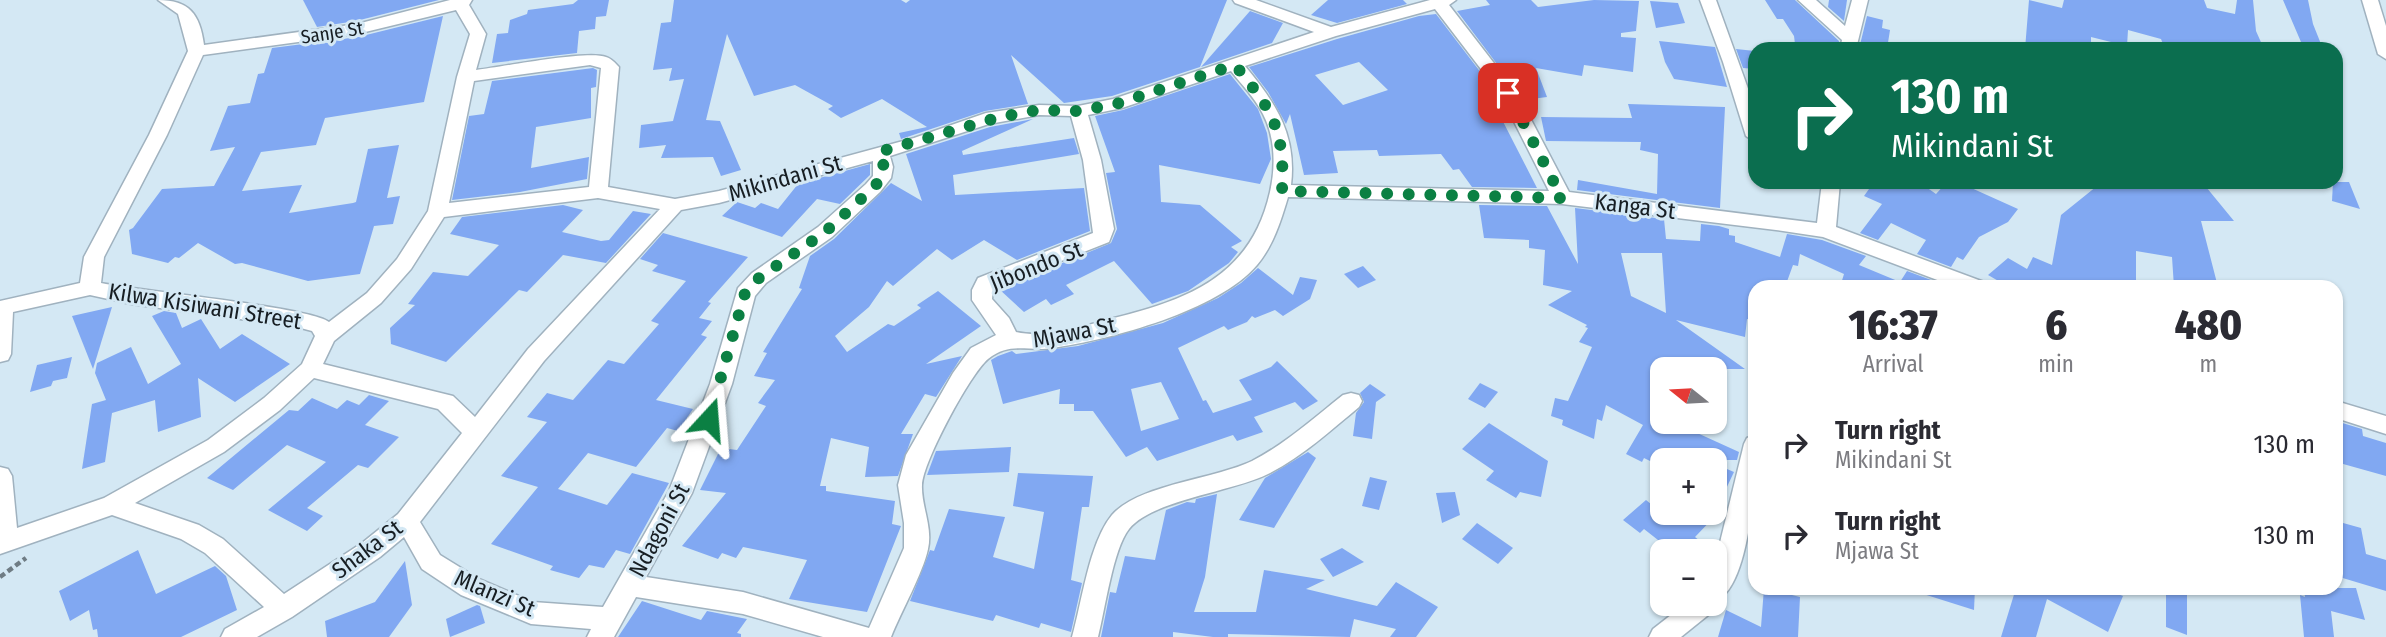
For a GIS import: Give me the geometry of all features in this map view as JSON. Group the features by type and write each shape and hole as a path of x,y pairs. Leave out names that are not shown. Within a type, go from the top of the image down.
{"street":[{"path":"166,0 185,12 196,51"},
{"path":"1241,0 1330,32"},
{"path":"1708,0 1748,113"},
{"path":"1806,0 1847,42"},
{"path":"1850,42 1860,0"},
{"path":"2370,0 2386,54"},
{"path":"326,337 374,298 404,264 438,211 466,77 478,34 461,1"},
{"name":"Sanje St","path":"196,51 357,29 461,1"},
{"path":"1443,1 1508,93 1562,198"},
{"name":"Mikindani St","path":"438,211 598,192 675,205 719,197 986,120 1039,110 1078,111 1116,104 1330,32 1443,1"},
{"name":"Kilwa Kisiwani Street","path":"3,543 111,505 216,446 272,404 310,369 326,337 320,326 297,319 131,297 90,288 94,257 158,135 196,51"},
{"path":"466,77 590,60 604,61 610,68 598,192"},
{"name":"Mjawa St","path":"878,637 916,548 916,523 910,485 918,455 961,379 979,354 1008,338 1029,343 1047,341 1118,325 1182,304 1218,285 1247,264 1264,239 1282,191 1284,162 1275,121 1265,101 1235,65"},
{"name":"Jibondo St","path":"1008,338 1001,322 981,301 980,290 985,283 1102,237 1104,229 1092,160 1078,111"},
{"name":"Ndagoni St","path":"605,627 680,493 720,384 745,293 759,278 825,232 873,188 882,178 884,167 879,152"},
{"path":"1826,231 1830,189"},
{"name":"Kanga St","path":"1282,191 1562,198 1826,231 1946,280"},
{"name":"Shaka St","path":"234,637 284,609 371,550 407,521 536,355 675,205"},
{"path":"0,354 1,308 90,288"},
{"path":"310,369 445,402 475,432"},
{"path":"1085,637 1112,539 1121,520 1145,505 1247,474 1277,459 1351,401"},
{"path":"2343,411 2386,425"},
{"path":"1727,565 1748,474"},
{"path":"0,476 3,543"},
{"path":"111,505 190,531 214,546 284,609"},
{"name":"Mlanzi St","path":"407,521 431,562 470,587 531,613 579,618 605,627"},
{"path":"630,585 743,603 863,637"},
{"path":"1662,637 1688,616"}],"building":[{"path":"303,0 439,0 356,21 317,27"},
{"path":"578,0 609,0 606,16 596,17 595,29 579,31 577,53 492,63 497,34 508,33 510,20 527,14 528,10 573,4"},
{"path":"674,0 901,0 906,3 910,0 1227,0 1200,67 1112,96 1064,103 1011,55 1028,104 985,111 901,139 899,133 927,127 882,99 841,118 828,109 833,106 795,85 754,96 727,34 706,120 720,121 741,170 721,176 713,157 661,158 666,145 639,148 641,125 673,121 684,79 669,81 672,68 653,70 661,23 671,22"},
{"path":"1328,0 1403,0 1407,4 1337,23 1311,15"},
{"path":"1486,0 1531,0 1538,7 1594,0 1639,1 1636,31 1621,33 1621,37 1636,38 1633,72 1584,65 1582,76 1536,68 1547,97 1524,100 1457,11 1490,5"},
{"path":"1765,0 1795,0 1839,42 1795,42 1783,19 1777,19"},
{"path":"1829,0 1847,0 1844,21 1828,7"},
{"path":"2029,0 2062,8 2064,0 2204,0 2207,8 2235,14 2237,0 2253,0 2256,31 2261,42 2162,42 2161,39 2128,30 2127,42 2111,42 2091,37 2091,42 2026,42"},
{"path":"2283,0 2308,0 2320,42 2301,42"},
{"path":"1650,1 1678,3 1685,23 1656,28"},
{"path":"1250,11 1283,23 1272,43 1201,67"},
{"path":"1436,14 1498,95 1502,103 1494,104 1537,188 1472,187 1459,169 1453,170 1441,154 1379,156 1377,150 1333,151 1338,173 1304,175 1290,114 1286,124 1268,92 1249,67 1419,16","holes":["1359,62 1388,90 1343,105 1315,75"]},
{"path":"443,16 424,102 325,118 316,145 261,152 242,191 302,185 289,213 353,203 356,202 368,149 399,145 387,198 400,196 393,224 374,226 360,274 308,281 242,263 235,264 198,243 168,263 132,254 129,230 162,189 214,186 235,147 210,151 228,106 250,103 258,74 264,73 272,48 358,37"},
{"path":"1867,16 1883,20 1882,28 1890,30 1888,42 1861,42"},
{"path":"1659,41 1715,47 1727,87 1674,79 1665,62"},
{"path":"1736,49 1748,50 1748,68 1743,68"},
{"path":"593,68 597,70 596,87 591,88 591,118 536,127 531,168 589,157 587,179 520,192 452,200 469,116 484,114 492,81"},
{"path":"1230,74 1258,109 1267,133 1271,159 1260,184 1159,165 1161,202 1200,205 1242,241 1231,247 1238,252 1229,263 1188,291 1152,304 1114,261 1066,285 1074,294 1051,305 1046,299 1024,312 999,289 1111,243 1117,229 1106,173 1115,172 1095,116 1123,110"},
{"path":"1628,104 1725,107 1720,208 1577,190 1578,180 1657,194 1658,154 1640,150 1641,142 1546,141 1541,117 1632,118"},
{"path":"1033,119 962,151 963,155 1074,138 1079,154 953,175 955,195 1084,188 1090,231 1017,260 984,240 952,260 937,249 893,286 887,281 869,307 835,336 847,352 888,324 894,326 921,308 917,305 938,291 981,326 926,364 962,356 936,397 925,394 901,434 913,434 898,476 865,477 869,447 831,438 820,486 826,486 826,491 895,501 892,524 901,526 867,612 789,599 807,560 743,547 736,558 722,553 718,559 682,546 726,493 700,490 721,448 737,450 766,406 758,403 775,380 754,376 767,353 763,352 802,289 799,288 810,256 834,239 891,183 922,201 906,154 990,127"},
{"path":"870,164 870,175 840,204 817,199 782,237 722,216 737,202 755,208 761,203 778,209 798,184"},
{"path":"2343,182 2349,182 2360,209 2332,201 2333,189 2343,189"},
{"path":"1869,189 1929,189 1936,194 1941,189 1974,189 2018,209 2008,222 1979,237 1963,260 1957,257 1951,267 1917,254 1926,240 1891,223 1878,240 1860,233 1882,204 1864,196"},
{"path":"2093,189 2208,189 2234,221 2201,221 2216,280 2174,280 2172,257 2136,251 2136,280 1997,280 1988,275 2008,258 2027,269 2033,257 2052,265 2061,215"},
{"path":"563,205 583,210 562,232 601,241 609,240 633,211 651,214 606,263 563,255 527,292 519,290 446,362 391,344 390,328 415,305 408,304 433,272 468,276 499,245 450,234 462,217"},
{"path":"1479,205 1547,206 1578,264 1575,208 1664,219 1666,239 1700,241 1701,224 1719,226 1729,229 1729,235 1735,236 1735,242 1780,257 1787,234 1822,240 1866,256 1859,265 1895,280 1842,280 1844,274 1800,254 1798,266 1793,265 1788,280 1748,280 1745,337 1676,320 1745,369 1727,369 1727,357 1650,357 1650,434 1699,434 1739,452 1737,460 1727,460 1727,448 1650,448 1650,461 1644,458 1642,462 1626,454 1643,425 1606,405 1602,421 1597,419 1594,439 1562,425 1563,420 1551,416 1555,398 1568,401 1592,347 1579,342 1588,328 1585,327 1587,325 1548,305 1572,291 1543,285 1545,250 1529,248 1529,240 1484,238","holes":["1621,253 1662,253 1666,313 1631,296"]},
{"path":"663,233 748,257 708,302 711,303 699,318 712,321 701,335 707,337 656,400 693,409 678,431 667,428 636,467 588,453 558,489 607,505 632,473 669,483 630,554 616,550 604,568 589,565 579,578 550,570 553,566 491,544 538,487 501,476 547,422 527,417 547,393 573,400 608,360 624,364 659,324 651,321 686,281 652,271 658,265 640,259"},
{"path":"1363,266 1376,280 1358,288 1344,274"},
{"path":"1258,268 1293,295 1300,277 1317,280 1310,299 1283,316 1275,310 1255,318 1252,316 1247,322 1228,330 1224,326 1178,348 1203,401 1206,400 1213,413 1252,400 1239,380 1271,367 1277,361 1318,401 1303,410 1295,402 1254,417 1263,432 1237,441 1233,435 1157,461 1147,447 1126,457 1093,411 1074,411 1074,404 1059,404 1060,389 1003,404 991,360 998,356 1012,351 1016,354 1078,346 1163,323 1218,298","holes":["1161,382 1179,419 1141,431 1131,389"]},
{"path":"1907,271 1931,280 1901,280"},
{"path":"112,307 93,369 72,316"},
{"path":"164,311 176,313 182,328 201,319 220,349 242,334 290,364 235,402 198,378 201,417 158,432 155,400 112,413 105,462 82,469 92,404 106,400 95,373 97,363 131,347 148,384 181,364 152,316"},
{"path":"72,357 67,378 53,381 51,386 30,392 37,365"},
{"path":"1480,383 1498,392 1485,408 1468,399"},
{"path":"1370,384 1386,395 1376,402 1372,439 1353,436 1356,413 1364,402 1360,393"},
{"path":"369,395 389,401 365,425 399,437 368,468 358,465 307,508 323,516 307,531 268,510 326,462 287,445 233,490 207,478 289,410 298,411 312,398 337,409 347,400 359,405"},
{"path":"1489,423 1548,461 1541,497 1520,492 1516,498 1486,480 1494,471 1462,449"},
{"path":"2343,423 2362,429 2363,436 2386,443 2386,476 2343,464"},
{"path":"1011,447 1009,472 927,475 936,451"},
{"path":"1308,452 1316,458 1274,528 1239,520 1265,478"},
{"path":"1727,469 1734,472 1727,487"},
{"path":"1018,473 1093,476 1089,507 1082,507 1071,580 1082,583 1071,632 1041,623 1039,628 996,615 993,621 910,601 930,550 934,551 949,509 1005,517 993,557 1034,569 1044,512 1013,506"},
{"path":"1370,477 1387,481 1379,510 1362,506"},
{"path":"1455,492 1460,515 1442,523 1436,493"},
{"path":"1217,494 1205,577 1194,612 1256,612 1264,570 1325,580 1306,589 1377,606 1396,582 1438,607 1416,637 1390,637 1396,629 1354,619 1350,637 1228,634 1228,637 1213,637 1173,632 1173,637 1101,637 1110,592 1116,593 1125,556 1155,560 1166,510"},
{"path":"1646,500 1650,503 1650,525 1706,525 1695,537 1698,539 1657,539 1644,529 1640,533 1623,520"},
{"path":"1477,523 1513,548 1498,564 1462,539"},
{"path":"2343,523 2361,528 2366,554 2386,560 2386,591 2343,578"},
{"path":"1342,548 1364,562 1333,577 1320,559"},
{"path":"138,550 156,594 215,566 226,576 237,610 181,637 98,637 97,629 93,630 89,610 70,621 59,591"},
{"path":"405,561 412,605 389,637 327,637 325,621 375,602"},
{"path":"2343,588 2356,588 2365,620 2331,611 2334,637 2304,637 2300,595 2343,595"},
{"path":"1763,595 1800,597 1798,637 1718,637 1727,610 1761,627"},
{"path":"1926,595 1975,595 1974,610"},
{"path":"2014,595 2123,596 2108,632 2047,599 2036,637 2001,637"},
{"path":"2166,595 2187,595 2187,635 2166,627"},
{"path":"642,601 701,620 707,611 747,619 737,633 741,634 741,637 618,637"},
{"path":"480,606 485,623 450,637 446,619"}],"route":[{"path":"709,419 745,293 759,278 825,232 873,188 882,178 884,167 879,152 1014,114 1039,110 1078,111 1116,104 1235,65 1265,101 1275,121 1284,162 1282,191 1562,198 1508,93"}]}
